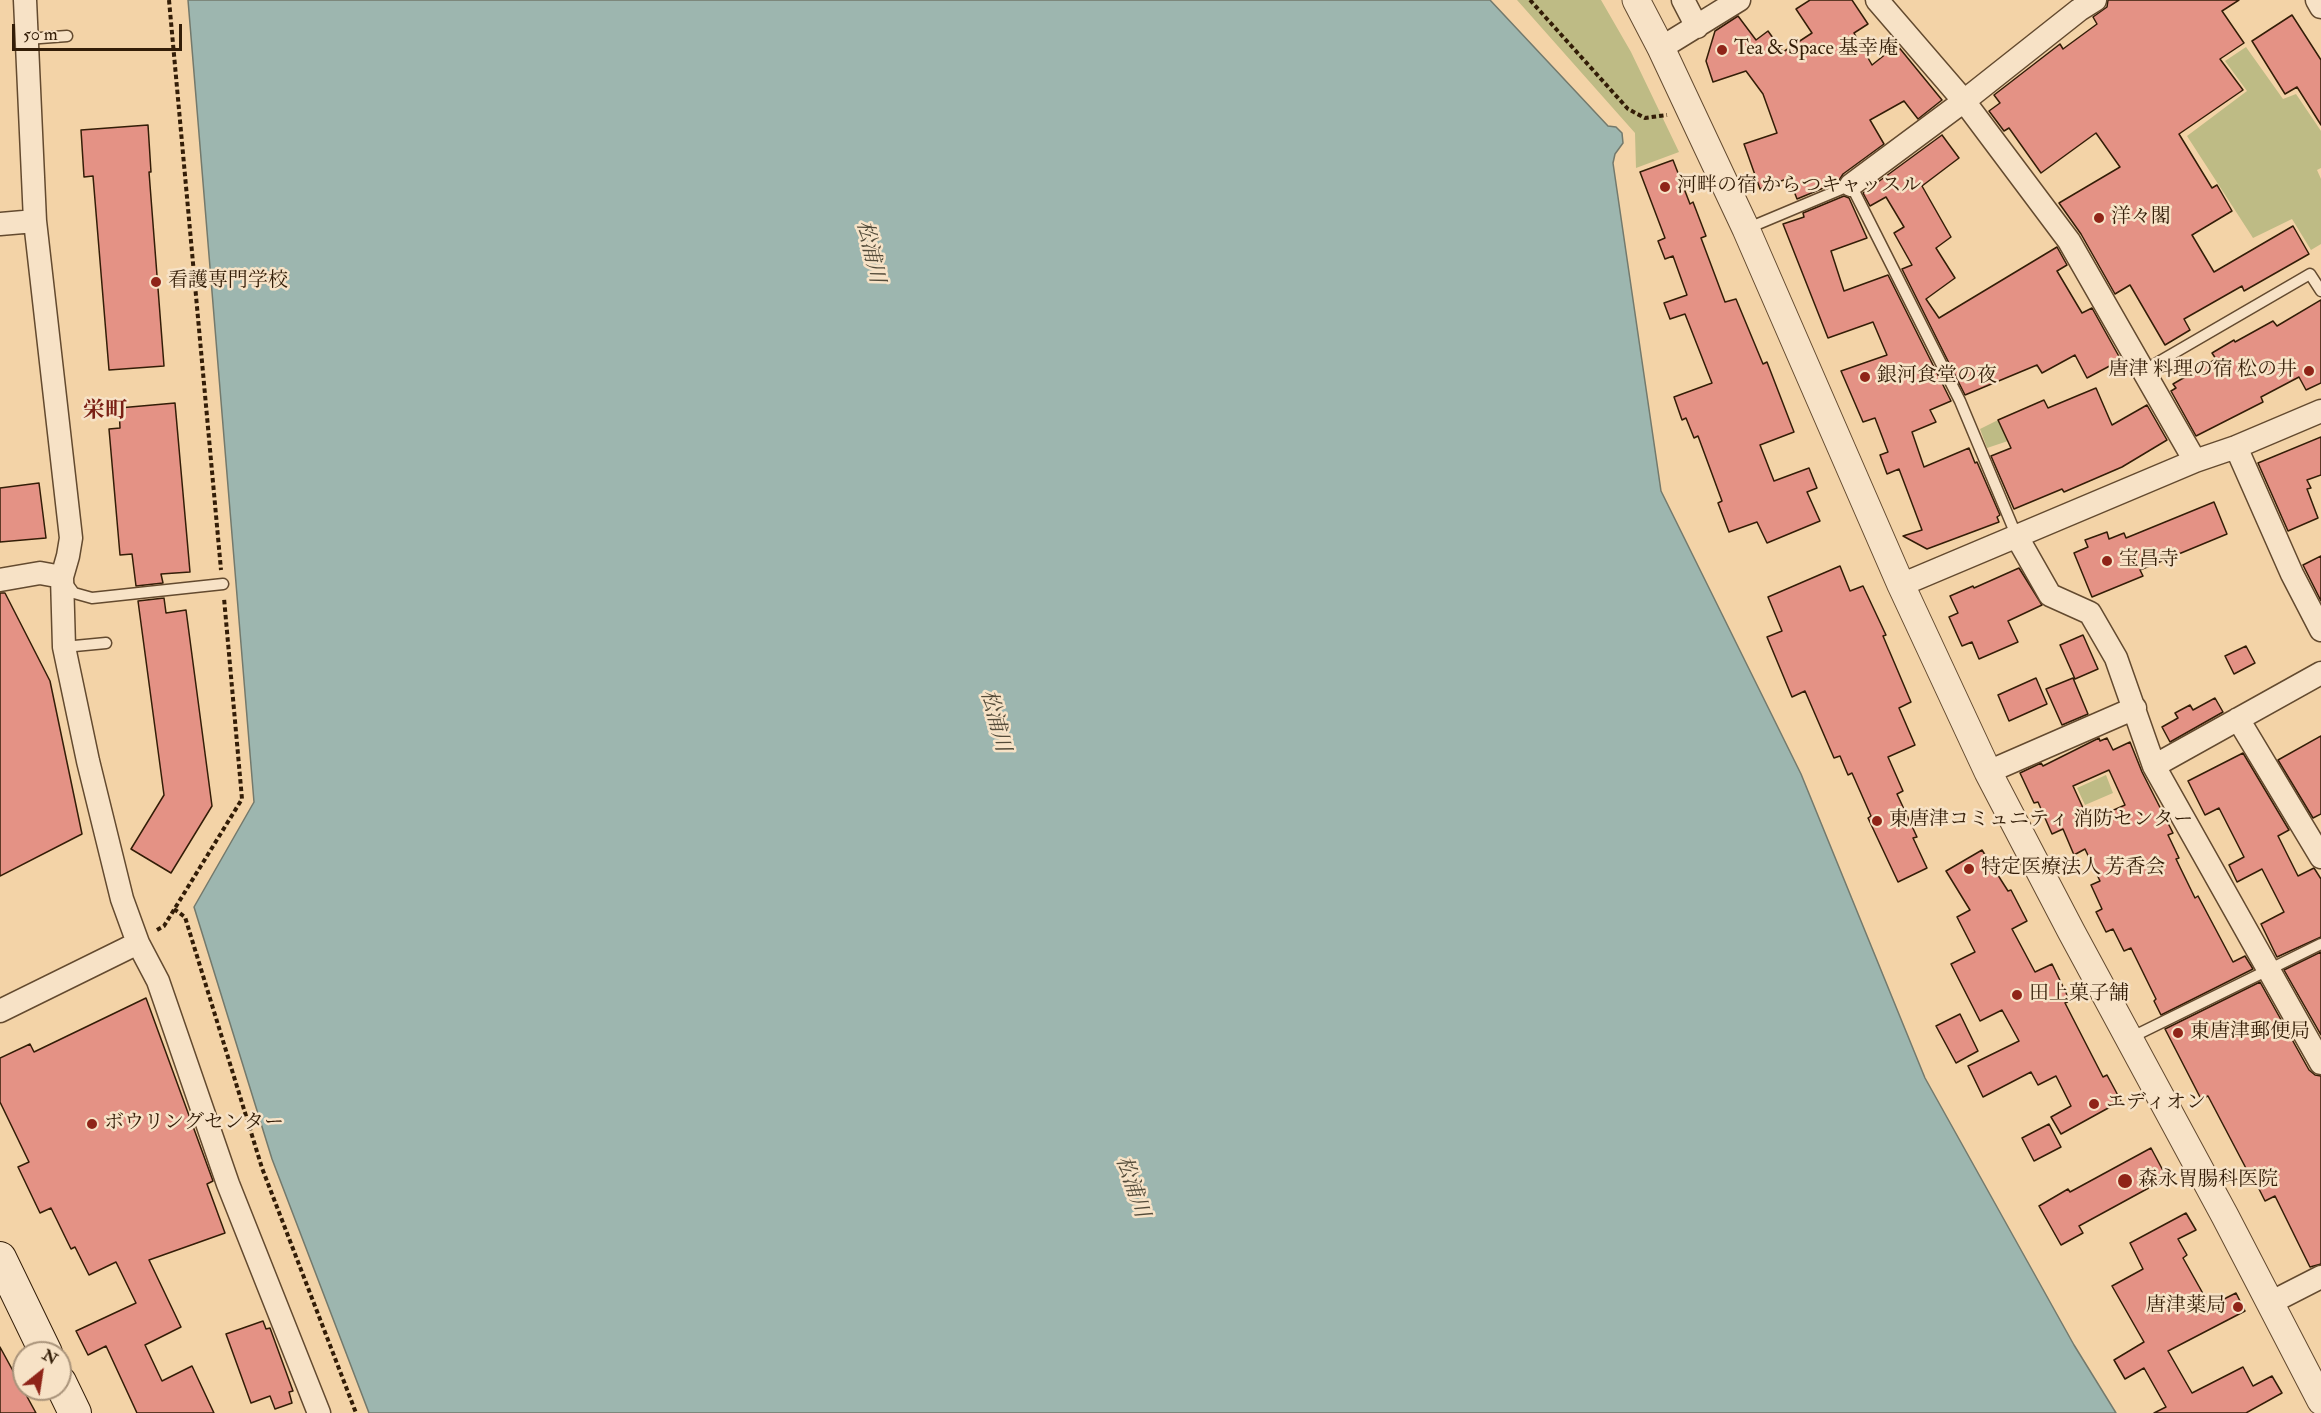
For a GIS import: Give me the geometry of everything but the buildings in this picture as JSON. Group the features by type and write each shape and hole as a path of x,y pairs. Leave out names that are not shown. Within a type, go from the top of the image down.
{"main road":[{"path":"0,1258 40,1341"}],"street":[{"path":"25,0 35,221 71,538 62,577 64,647 88,761 122,899 138,943 158,981 228,1184 319,1413"},
{"path":"1636,0 1746,229 1902,585 1988,772 2321,1401"},
{"path":"1683,0 1697,27"},
{"path":"1661,48 1739,0"},
{"path":"1877,0 1964,101 2069,241 2195,461"},
{"path":"2317,0 2321,7"},
{"path":"1851,185 1964,101 2082,4"},
{"path":"0,224 35,221"},
{"path":"1902,585 2195,461 2236,447 2321,411"},
{"path":"2236,447 2292,574 2321,630"},
{"path":"2017,537 2050,595 2090,613 2116,658 2154,766 2321,1063"},
{"path":"0,580 40,573 62,577"},
{"path":"2154,766 2321,673"},
{"path":"1988,772 2135,708"},
{"path":"2238,719 2321,857"},
{"path":"0,1011 138,943"},
{"path":"2270,1303 2321,1278"}],"lane":[{"path":"27,39 67,36"},
{"path":"1746,229 1851,185 1960,401 2017,537"},
{"path":"2143,371 2310,274 2321,291"},
{"path":"62,577 74,593 92,598 222,584"},
{"path":"64,647 106,643"},
{"path":"2129,1038 2321,944"}],"path":[{"path":"138,943 164,926 242,799 169,0"},
{"path":"1530,0 1628,109 1645,118 1668,115"},
{"path":"174,909 185,917 262,1168 356,1413"}],"shaded area":[{"path":"1517,0 1601,0 1631,52 1679,152 1636,168 1635,133"},
{"path":"2246,47 2283,99 2296,94 2321,131 2321,168 2317,170 2321,179 2321,244 2311,250 2292,219 2253,238 2187,136 2247,91 2225,61"},
{"path":"1998,420 2008,441 1987,448 1980,429"},
{"path":"2106,775 2113,793 2085,805 2077,788"}],"water":[{"name":"松浦川","path":"188,0 1490,0 1608,126 1616,127 1622,133 1623,143 1615,154 1613,163 1661,491 1801,774 1925,1078 2074,1345 2116,1413 369,1413 272,1159 194,907 254,802"}],"place":[{"name":"Tea & Space 基幸庵","path":"1722,50"},
{"name":"河畔の宿 からつキャッスル","path":"1665,187"},
{"name":"洋々閣","path":"2099,218"},
{"name":"看護専門学校","path":"156,282"},
{"name":"唐津 料理の宿 松の井","path":"2309,371"},
{"name":"銀河食堂の夜","path":"1865,377"},
{"name":"宝昌寺","path":"2107,561"},
{"name":"東唐津コミュニティ 消防センター","path":"1877,821"},
{"name":"特定医療法人 芳香会","path":"1969,869"},
{"name":"田上菓子舗","path":"2017,995"},
{"name":"東唐津郵便局","path":"2178,1033"},
{"name":"エディオン","path":"2094,1104"},
{"name":"ボウリングセンター","path":"92,1124"},
{"name":"森永胃腸科医院","path":"2125,1181"},
{"name":"唐津薬局","path":"2238,1307"}],"district":[{"name":"栄町","path":"105,412"}]}
